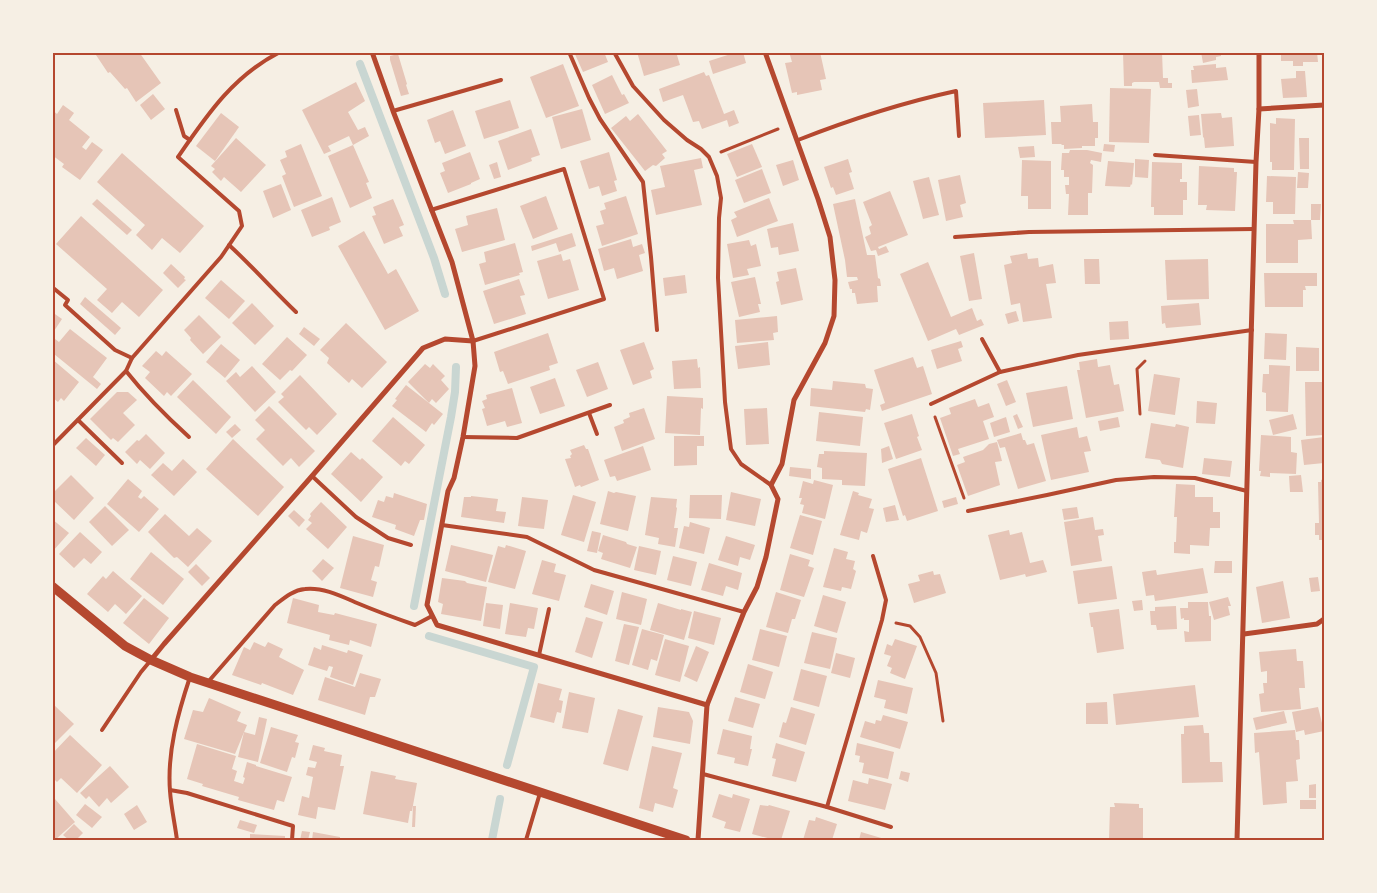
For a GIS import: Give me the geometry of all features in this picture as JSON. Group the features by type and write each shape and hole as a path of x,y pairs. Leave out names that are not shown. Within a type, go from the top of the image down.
{"street":[{"path":"372,52 452,262 473,341 475,366 463,437 454,478 448,490 427,605 432,616 437,624 707,705"},
{"path":"698,840 707,705 744,612 757,587 766,557 778,499 771,485 782,464 794,400 825,343 834,316 835,280 830,237 798,140 765,52"},
{"path":"1238,840 1254,229 1259,109 1259,52"},
{"path":"1259,109 1324,105"},
{"path":"151,660 423,348 445,339 473,341"},
{"path":"52,586 125,646 190,677 686,840"},
{"path":"1244,634 1317,624 1324,619"}],"lane":[{"path":"52,446 126,371 132,358 220,257 242,226 238,211 178,157 225,94 248,72 280,52"},
{"path":"569,52 588,98 642,182 657,330"},
{"path":"614,52 632,86 664,120 709,157 717,176 721,198 718,278 725,402 731,448 741,464 771,485"},
{"path":"393,111 501,80"},
{"path":"798,140 839,124 917,99 956,90 959,136"},
{"path":"176,110 184,136 190,140"},
{"path":"1155,155 1256,162"},
{"path":"431,210 564,169 604,299 473,341"},
{"path":"955,237 1029,232 1254,229"},
{"path":"229,245 296,312"},
{"path":"52,287 68,300 64,306 115,350 132,358"},
{"path":"931,404 1000,372 1078,354 1252,330"},
{"path":"982,339 1000,372"},
{"path":"126,371 136,384 189,438"},
{"path":"463,437 517,438 610,405"},
{"path":"589,413 597,434"},
{"path":"78,420 122,463"},
{"path":"312,476 356,517 388,538 411,545"},
{"path":"968,511 1116,480 1154,477 1195,478 1247,491"},
{"path":"442,525 527,537 594,570 744,612"},
{"path":"827,807 882,620 886,600 873,556"},
{"path":"207,682 275,606 285,596 296,591 314,589 338,595 415,625 432,616"},
{"path":"539,655 549,609"},
{"path":"102,730 151,660"},
{"path":"177,840 170,790 170,760 180,707 190,677"},
{"path":"703,774 827,807 891,827"},
{"path":"170,790 187,793 293,826 292,840"},
{"path":"526,840 540,793"}],"path":[{"path":"709,157 792,123"},
{"path":"1140,414 1137,369 1166,342"},
{"path":"931,404 968,511"},
{"path":"882,620 910,626 920,637 936,673 943,721"}],"building":[{"path":"94,52 139,52 161,83 136,102 127,88 125,89 110,72 108,73"},
{"path":"574,52 604,52 608,62 583,72"},
{"path":"637,52 676,52 680,65 644,76"},
{"path":"737,52 743,52 746,63 713,74 709,61"},
{"path":"804,52 820,52 826,79 820,80 822,90 797,95 797,92 792,93 785,63 792,62 790,55"},
{"path":"1123,52 1162,52 1163,78 1168,78 1168,83 1172,83 1172,88 1160,88 1159,82 1134,82 1132,86 1124,86"},
{"path":"1201,52 1221,52 1221,56 1216,57 1216,60 1203,63"},
{"path":"1281,52 1317,52 1318,62 1303,62 1303,66 1293,66 1293,61 1281,61"},
{"path":"398,54 409,94 401,96 390,60 390,56"},
{"path":"563,64 579,106 546,118 530,77"},
{"path":"1216,64 1216,68 1226,67 1228,80 1192,83 1191,70 1194,70 1193,66"},
{"path":"1296,71 1305,71 1307,97 1283,98 1281,79 1296,78"},
{"path":"704,72 706,76 709,75 724,114 734,110 739,123 729,127 727,120 702,129 699,121 693,122 683,95 663,102 659,89"},
{"path":"612,75 622,95 624,94 629,103 605,114 592,85"},
{"path":"356,82 365,101 348,112 358,130 365,127 369,136 353,145 349,136 328,146 331,151 324,154 302,110"},
{"path":"1110,88 1151,89 1149,143 1109,142"},
{"path":"1197,89 1199,106 1188,108 1186,90"},
{"path":"153,94 165,109 151,120 140,105"},
{"path":"510,100 519,128 484,139 475,111"},
{"path":"1044,100 1046,135 985,138 983,103"},
{"path":"1092,104 1093,122 1098,122 1098,138 1095,138 1095,146 1064,149 1064,145 1052,144 1051,122 1061,122 1060,106"},
{"path":"63,105 74,113 69,120 90,137 82,147 86,150 92,142 103,150 80,180 62,167 64,164 52,155 52,110 57,114"},
{"path":"582,109 591,140 561,149 552,117"},
{"path":"453,110 466,146 445,154 440,141 435,143 427,120"},
{"path":"221,113 239,127 215,161 196,146"},
{"path":"1221,113 1222,118 1232,117 1234,146 1205,148 1201,114"},
{"path":"638,114 667,151 662,154 665,158 656,166 653,165 645,171 611,128 626,116 630,121"},
{"path":"1199,115 1201,135 1190,136 1188,116"},
{"path":"1276,118 1295,119 1294,170 1272,170 1272,162 1270,162 1270,123 1276,124"},
{"path":"531,129 540,155 531,158 532,161 508,170 498,141"},
{"path":"236,138 266,165 241,192 224,177 221,181 212,172 215,169 211,166"},
{"path":"1299,138 1309,138 1309,169 1300,169"},
{"path":"301,144 322,196 294,207 282,176 286,174 280,160 287,157 285,151"},
{"path":"752,144 762,167 737,177 727,154"},
{"path":"1104,144 1115,145 1114,152 1103,151"},
{"path":"353,145 369,182 366,183 372,198 350,208 328,156"},
{"path":"1034,146 1035,157 1020,158 1018,147"},
{"path":"1070,150 1087,150 1102,153 1101,162 1091,160 1090,163 1093,165 1092,193 1088,193 1088,215 1068,215 1069,194 1066,194 1065,185 1069,185 1069,177 1064,177 1064,170 1061,170 1062,153 1069,153"},
{"path":"470,152 480,179 448,193 440,173 445,171 442,163"},
{"path":"609,152 617,180 614,181 617,191 602,196 599,186 589,189 580,161"},
{"path":"122,153 204,226 180,253 162,238 152,250 136,235 145,225 97,182"},
{"path":"701,158 703,168 694,170 702,205 656,215 651,190 665,187 660,166"},
{"path":"848,159 852,172 849,173 854,189 836,195 833,187 831,188 824,167"},
{"path":"1135,159 1149,160 1148,178 1135,177"},
{"path":"793,160 799,180 783,186 776,165"},
{"path":"1022,160 1051,161 1051,209 1028,209 1028,196 1021,196"},
{"path":"1108,161 1134,163 1132,185 1130,187 1105,186"},
{"path":"497,162 501,177 494,179 489,165"},
{"path":"1152,162 1182,163 1182,179 1180,179 1180,182 1187,182 1187,200 1183,200 1183,215 1154,215 1154,207 1151,207"},
{"path":"1199,166 1234,168 1234,172 1237,172 1235,211 1206,210 1207,205 1198,205"},
{"path":"762,169 771,193 744,203 735,180"},
{"path":"1298,172 1309,173 1308,188 1297,188"},
{"path":"960,175 966,203 960,205 963,217 946,221 938,180"},
{"path":"1267,176 1296,177 1295,214 1273,214 1273,202 1266,202"},
{"path":"929,177 939,215 923,219 913,181"},
{"path":"281,184 291,210 273,218 263,191"},
{"path":"890,191 908,235 878,247 879,249 886,246 889,252 878,256 876,250 871,251 865,237 871,234 869,227 872,225 863,202"},
{"path":"546,196 558,229 533,239 520,206"},
{"path":"626,196 638,234 602,246 596,226 604,224 600,211 606,209 604,203"},
{"path":"332,197 341,222 329,227 330,230 312,237 301,210"},
{"path":"769,198 778,221 737,237 731,220 737,217 734,212"},
{"path":"97,199 132,230 127,235 92,204"},
{"path":"393,199 404,225 399,227 403,236 384,244 372,216 376,215 373,207"},
{"path":"855,199 867,255 875,255 881,286 877,286 878,302 857,304 855,293 852,293 848,282 858,280 857,277 847,277 833,204"},
{"path":"1311,204 1321,204 1320,220 1311,220"},
{"path":"497,208 505,240 462,252 455,229 468,225 466,216"},
{"path":"81,216 163,290 139,317 122,302 112,313 97,300 107,289 56,244"},
{"path":"1293,220 1311,220 1312,239 1298,240 1298,263 1266,263 1266,224 1294,224"},
{"path":"793,223 799,251 779,255 778,247 771,248 767,229"},
{"path":"364,231 388,274 396,269 419,311 385,330 338,246"},
{"path":"572,233 576,246 559,252 556,243 532,251 531,246"},
{"path":"631,239 633,247 642,244 645,253 639,255 643,271 617,279 614,268 604,271 598,249"},
{"path":"749,240 751,246 756,244 761,266 747,269 749,275 733,278 727,244"},
{"path":"515,243 523,272 519,273 520,275 485,285 479,264 486,262 484,252"},
{"path":"974,253 982,299 969,301 960,256"},
{"path":"1027,253 1028,259 1038,258 1039,267 1053,264 1056,283 1046,284 1052,318 1023,322 1020,303 1011,305 1004,265 1012,263 1010,256"},
{"path":"561,254 563,261 570,259 579,290 548,299 537,261"},
{"path":"1084,259 1099,259 1100,284 1085,284"},
{"path":"1208,259 1209,299 1167,300 1165,260"},
{"path":"928,262 951,317 972,308 977,321 981,319 984,325 959,335 956,329 928,341 900,274"},
{"path":"171,264 186,280 178,288 163,273"},
{"path":"796,268 803,300 781,305 776,282 779,281 777,272"},
{"path":"1264,273 1317,273 1317,286 1305,286 1306,290 1303,290 1303,307 1265,307"},
{"path":"685,275 687,293 665,296 663,278"},
{"path":"755,277 761,304 758,304 760,312 739,317 731,282"},
{"path":"519,279 525,295 520,296 526,314 494,324 483,291"},
{"path":"221,280 245,301 229,319 205,298"},
{"path":"85,297 121,328 115,335 80,304"},
{"path":"252,303 274,326 255,345 232,323"},
{"path":"1199,303 1201,325 1166,328 1165,323 1162,324 1161,306"},
{"path":"1016,311 1019,321 1008,324 1005,314"},
{"path":"52,312 62,319 52,334"},
{"path":"199,315 221,337 203,354 190,340 191,338 184,330"},
{"path":"777,316 778,332 773,333 774,340 737,343 735,320"},
{"path":"1128,321 1129,339 1110,340 1109,322"},
{"path":"346,323 387,362 362,388 352,379 349,383 327,363 329,358 320,350"},
{"path":"304,327 320,339 314,346 299,334"},
{"path":"70,329 107,358 93,377 101,384 97,389 54,354 52,355 52,342 55,339 59,342"},
{"path":"548,333 558,363 549,366 550,370 508,384 503,371 500,372 494,352"},
{"path":"1265,333 1287,334 1286,360 1264,359"},
{"path":"287,337 307,355 292,371 290,370 280,380 262,364"},
{"path":"961,341 963,347 958,349 962,361 937,369 931,350"},
{"path":"644,342 654,369 650,371 652,378 633,385 620,350"},
{"path":"768,342 770,365 738,369 735,346"},
{"path":"221,344 240,360 225,378 206,362"},
{"path":"1296,347 1319,348 1319,371 1296,371"},
{"path":"156,351 162,356 166,351 192,374 171,396 167,392 164,396 145,378 150,372 142,366"},
{"path":"913,357 917,368 923,366 932,394 882,411 880,405 885,403 874,370"},
{"path":"52,359 79,382 64,401 61,398 58,402 52,397"},
{"path":"697,359 698,368 700,367 701,388 674,389 672,361"},
{"path":"1097,359 1098,367 1110,365 1114,385 1119,384 1124,411 1086,418 1077,370 1080,370 1079,362"},
{"path":"598,362 608,389 587,397 576,370"},
{"path":"425,364 430,368 433,364 445,376 441,380 449,389 436,403 432,399 429,403 408,382"},
{"path":"1269,365 1290,366 1288,412 1266,411 1266,393 1262,392 1263,374 1269,374"},
{"path":"252,366 276,392 255,412 226,381 236,372 240,377"},
{"path":"1154,374 1180,378 1175,415 1148,411"},
{"path":"300,375 337,414 317,435 309,427 306,430 278,402 284,397 281,394"},
{"path":"555,378 565,406 540,414 530,387"},
{"path":"193,380 231,417 216,434 177,397"},
{"path":"1007,380 1016,402 1006,406 997,384"},
{"path":"833,381 865,384 866,388 873,389 870,410 866,409 865,412 810,406 811,388 832,390"},
{"path":"1305,382 1324,382 1324,435 1306,436"},
{"path":"406,385 443,414 434,425 432,423 426,432 392,406"},
{"path":"1067,386 1073,419 1033,427 1026,393"},
{"path":"512,388 522,423 507,427 505,421 487,426 482,409 485,408 482,401 487,399 486,395"},
{"path":"117,392 128,392 137,400 123,413 135,425 118,442 113,438 111,440 90,419"},
{"path":"667,396 703,398 700,435 665,433"},
{"path":"975,399 978,407 989,403 994,417 983,421 989,439 958,449 960,454 953,456 940,418 951,414 949,408"},
{"path":"1197,401 1217,403 1215,424 1196,423"},
{"path":"269,406 315,451 299,467 291,458 283,466 256,439 265,430 255,420"},
{"path":"644,408 655,439 622,451 614,427 624,423 623,420 630,417 629,413"},
{"path":"767,408 769,444 746,445 744,409"},
{"path":"819,412 863,417 860,446 816,441"},
{"path":"912,414 922,450 896,459 884,423"},
{"path":"1017,414 1023,427 1018,429 1013,416"},
{"path":"1293,414 1297,429 1273,435 1269,420"},
{"path":"393,417 425,445 409,464 405,461 401,466 372,441"},
{"path":"1006,417 1010,432 994,437 990,423"},
{"path":"1118,417 1120,427 1100,431 1098,421"},
{"path":"1151,423 1175,427 1176,424 1189,427 1183,468 1162,464 1160,460 1145,458"},
{"path":"235,424 241,430 232,438 226,432"},
{"path":"1077,427 1079,438 1087,436 1091,451 1084,452 1089,472 1051,480 1041,435"},
{"path":"1021,433 1027,445 1034,443 1046,481 1018,489 1005,447 1000,448 997,440"},
{"path":"146,434 165,453 150,469 140,460 137,464 125,452"},
{"path":"1261,435 1291,437 1291,452 1297,453 1296,474 1270,473 1270,477 1260,476"},
{"path":"674,436 704,436 704,446 697,446 697,465 674,466"},
{"path":"1324,437 1324,463 1304,465 1301,440"},
{"path":"86,438 105,455 96,466 76,448"},
{"path":"233,439 284,487 258,516 206,469"},
{"path":"997,442 1002,461 995,462 1000,485 968,496 957,465 965,462 963,457 983,450 989,444"},
{"path":"584,445 588,449 599,480 581,487 580,485 575,487 565,459 571,458 570,450"},
{"path":"643,446 651,470 617,481 615,476 610,477 604,460"},
{"path":"889,446 893,459 882,463 881,449"},
{"path":"824,451 867,453 865,486 842,485 842,480 822,479 822,468 817,467 819,454 824,454"},
{"path":"351,452 360,460 362,458 383,477 361,502 331,474"},
{"path":"921,458 938,511 907,521 905,515 903,516 888,469"},
{"path":"1204,458 1232,461 1230,477 1202,474"},
{"path":"183,459 197,472 174,496 151,475 163,463 172,471"},
{"path":"790,467 811,469 811,479 789,476"},
{"path":"71,475 94,498 74,520 52,499 52,494"},
{"path":"1301,475 1303,492 1290,492 1289,476"},
{"path":"128,479 142,491 138,497 141,499 144,496 159,509 139,532 107,504"},
{"path":"1324,479 1324,540 1319,540 1319,535 1315,535 1315,523 1319,523 1318,482"},
{"path":"814,480 833,485 825,519 802,513 804,505 800,504 802,498 799,498 803,481 813,484"},
{"path":"1176,484 1195,485 1195,497 1213,497 1213,512 1220,512 1220,528 1210,528 1209,546 1190,545 1190,554 1174,553 1177,517 1174,517"},
{"path":"608,491 636,496 628,531 600,524"},
{"path":"853,491 859,493 858,495 872,499 869,508 874,509 867,533 861,531 859,540 840,535"},
{"path":"731,492 761,499 755,526 726,520"},
{"path":"394,493 427,504 424,520 420,520 414,536 395,529 396,525 372,517 378,500 384,502 386,496 393,498"},
{"path":"573,495 596,502 584,542 561,535"},
{"path":"690,495 722,495 721,519 689,518"},
{"path":"464,497 498,499 496,511 506,512 504,523 461,517"},
{"path":"522,497 548,500 544,529 518,526"},
{"path":"651,497 677,499 674,528 678,528 675,547 658,544 659,538 645,535"},
{"path":"956,497 958,504 944,508 942,501"},
{"path":"321,502 347,527 328,549 306,529 312,523 308,520 311,516 310,514"},
{"path":"895,505 899,520 886,522 883,508"},
{"path":"105,506 129,530 112,546 89,522"},
{"path":"1077,507 1079,518 1064,520 1062,509"},
{"path":"294,510 305,520 299,527 288,516"},
{"path":"165,514 189,536 197,528 212,541 188,567 177,557 174,558 148,532"},
{"path":"800,515 822,521 813,555 790,548"},
{"path":"1093,517 1095,530 1103,529 1104,535 1098,536 1102,561 1071,566 1064,522"},
{"path":"52,519 69,533 52,552"},
{"path":"690,522 710,528 704,554 679,548 684,526 689,527"},
{"path":"1009,530 1010,535 1022,532 1030,563 1043,560 1047,572 1026,577 1025,574 1000,580 988,535"},
{"path":"592,531 601,533 597,553 587,551"},
{"path":"80,532 102,552 91,564 84,558 74,568 59,554"},
{"path":"603,535 637,547 630,568 601,559 603,553 598,551"},
{"path":"353,536 384,545 379,567 375,566 371,580 377,582 373,597 340,588"},
{"path":"726,536 755,545 750,560 740,557 738,566 718,560"},
{"path":"451,545 493,555 486,582 445,571"},
{"path":"506,545 526,551 515,589 488,582 498,546 505,548"},
{"path":"639,546 661,551 656,575 634,570"},
{"path":"834,548 848,552 846,559 855,561 853,569 856,571 851,589 842,587 841,591 823,587"},
{"path":"151,552 184,579 163,605 130,579"},
{"path":"790,554 810,560 808,566 814,568 804,597 780,590"},
{"path":"673,556 697,562 691,586 667,580"},
{"path":"323,559 334,568 322,581 312,571"},
{"path":"542,560 556,564 554,572 566,575 559,601 532,594"},
{"path":"1215,561 1232,561 1232,573 1214,573"},
{"path":"709,563 742,573 738,590 726,586 723,596 701,590"},
{"path":"196,564 210,578 202,586 188,572"},
{"path":"1112,566 1117,599 1078,604 1073,571"},
{"path":"1203,568 1208,593 1155,601 1154,595 1146,596 1142,572 1156,570 1157,575"},
{"path":"113,571 142,596 126,614 115,604 108,612 87,594 103,576 106,579"},
{"path":"933,571 934,575 940,574 946,593 914,603 908,584 920,581 918,575"},
{"path":"1318,577 1320,591 1311,592 1309,578"},
{"path":"442,578 465,581 487,587 481,621 441,614 443,604 438,602"},
{"path":"1283,581 1290,618 1262,623 1256,587"},
{"path":"591,584 614,591 607,615 584,607"},
{"path":"622,592 647,599 641,625 616,619"},
{"path":"776,592 801,600 788,633 766,627"},
{"path":"823,595 846,602 837,633 814,626"},
{"path":"1228,597 1231,606 1228,606 1230,615 1214,620 1209,602"},
{"path":"144,598 169,618 149,644 123,623"},
{"path":"293,598 319,605 318,612 334,615 335,613 377,624 371,647 350,640 349,645 329,640 330,635 287,623"},
{"path":"1142,600 1143,610 1134,611 1132,601"},
{"path":"1188,602 1208,602 1209,616 1211,616 1211,641 1185,642 1184,631 1189,632 1189,620 1181,619 1180,608 1188,608"},
{"path":"486,603 503,605 500,629 483,626"},
{"path":"510,603 538,608 534,629 528,628 526,637 505,634"},
{"path":"658,603 692,612 684,640 650,630"},
{"path":"1176,606 1177,629 1157,630 1156,625 1151,625 1150,611 1155,611 1155,607"},
{"path":"1119,609 1124,649 1097,653 1089,613"},
{"path":"694,611 721,618 714,645 688,638"},
{"path":"586,617 603,622 592,658 575,652"},
{"path":"624,624 639,627 629,665 615,661"},
{"path":"642,629 664,635 657,661 651,659 648,670 632,665"},
{"path":"760,629 787,636 779,667 752,660"},
{"path":"812,632 837,638 830,669 804,663"},
{"path":"665,639 689,646 680,682 655,675"},
{"path":"895,639 917,646 905,679 890,673 892,668 887,666 891,656 884,654 887,644 892,646"},
{"path":"254,642 265,647 268,642 283,649 279,657 304,670 293,695 262,683 261,685 232,675 244,647 250,650"},
{"path":"322,645 347,653 348,650 363,655 353,685 330,677 333,667 329,666 327,671 308,665 314,647 321,650"},
{"path":"696,646 709,652 697,682 684,676"},
{"path":"1296,649 1297,661 1303,661 1305,688 1299,688 1301,709 1261,712 1259,694 1264,693 1263,683 1267,683 1267,671 1261,672 1259,652"},
{"path":"836,653 855,658 850,678 831,673"},
{"path":"748,664 773,672 765,699 740,692"},
{"path":"801,669 827,676 819,707 793,700"},
{"path":"360,673 381,679 375,697 370,697 365,715 318,700 325,677 355,687"},
{"path":"878,680 913,688 907,714 884,708 886,700 874,697"},
{"path":"538,683 562,689 559,700 563,701 561,713 557,712 554,723 530,717"},
{"path":"1195,685 1199,717 1116,725 1113,694"},
{"path":"569,692 595,698 588,733 562,728"},
{"path":"735,697 760,704 753,728 728,721"},
{"path":"209,698 241,712 237,721 247,725 235,754 184,739 193,710 203,712"},
{"path":"1107,702 1108,724 1086,724 1086,703"},
{"path":"54,705 74,724 52,746 52,707"},
{"path":"658,707 689,712 693,721 690,744 653,737"},
{"path":"791,707 815,714 806,745 779,737 783,722 786,723"},
{"path":"1318,707 1324,731 1305,735 1304,730 1296,732 1292,712"},
{"path":"618,709 643,716 628,771 603,764"},
{"path":"1284,711 1287,723 1256,730 1253,718"},
{"path":"883,715 908,722 900,749 860,737 865,721 875,724 876,720 881,721"},
{"path":"259,717 267,719 258,762 238,757 244,732 255,735"},
{"path":"1203,725 1204,733 1209,733 1210,762 1222,762 1223,782 1182,783 1181,734 1184,734 1184,726"},
{"path":"271,727 298,735 295,742 299,743 295,758 292,757 287,772 260,763"},
{"path":"723,729 752,736 750,749 752,749 748,766 734,763 735,758 717,754"},
{"path":"1295,730 1296,740 1299,740 1300,759 1296,760 1298,781 1286,782 1287,803 1263,805 1259,752 1255,753 1254,733"},
{"path":"70,735 102,765 77,793 61,778 57,782 52,777 52,754"},
{"path":"776,743 805,752 796,782 772,776 776,759 772,758"},
{"path":"857,743 894,752 888,779 862,773 864,763 859,762 860,756 855,755"},
{"path":"197,744 236,756 232,769 237,771 234,781 243,784 247,762 292,777 284,802 277,800 274,810 238,800 239,797 202,786 203,784 187,779"},
{"path":"313,745 325,748 324,751 342,755 340,766 344,766 335,810 318,807 316,819 298,815 302,796 309,798 313,777 306,775 308,767 315,768 317,762 309,760"},
{"path":"652,746 682,753 673,788 678,790 673,808 655,803 653,812 639,808"},
{"path":"110,766 129,787 111,803 107,798 99,807 89,796 86,799 80,793"},
{"path":"371,771 396,776 395,779 417,783 408,823 363,814"},
{"path":"901,771 910,773 908,782 899,779"},
{"path":"869,778 892,784 885,810 848,801 853,780 868,784"},
{"path":"1316,784 1316,798 1309,798 1309,785"},
{"path":"719,794 732,798 733,794 750,799 740,832 724,828 726,822 712,817"},
{"path":"55,799 75,822 55,840 52,840 52,801"},
{"path":"1300,800 1316,800 1316,809 1300,809"},
{"path":"1114,803 1139,804 1139,808 1143,808 1143,838 1140,838 1140,840 1109,840 1110,807 1115,807"},
{"path":"85,804 102,817 92,828 76,815"},
{"path":"137,805 147,822 134,830 124,814"},
{"path":"760,805 769,805 790,811 781,840 752,834"},
{"path":"413,806 416,806 415,827 412,827"},
{"path":"816,817 837,824 832,840 803,840 809,820 815,821"},
{"path":"240,820 257,825 254,833 237,828"},
{"path":"74,824 83,833 76,840 69,840 63,835"},
{"path":"302,831 310,832 308,840 300,840"},
{"path":"313,832 340,837 340,840 312,840"},
{"path":"861,832 888,840 859,840"},
{"path":"250,834 285,836 285,840 250,840"}],"waterway":[{"path":"360,64 434,258 445,294"},
{"path":"414,606 451,417 456,367"},
{"path":"429,636 534,667 507,765"},
{"path":"492,840 500,799"}]}
